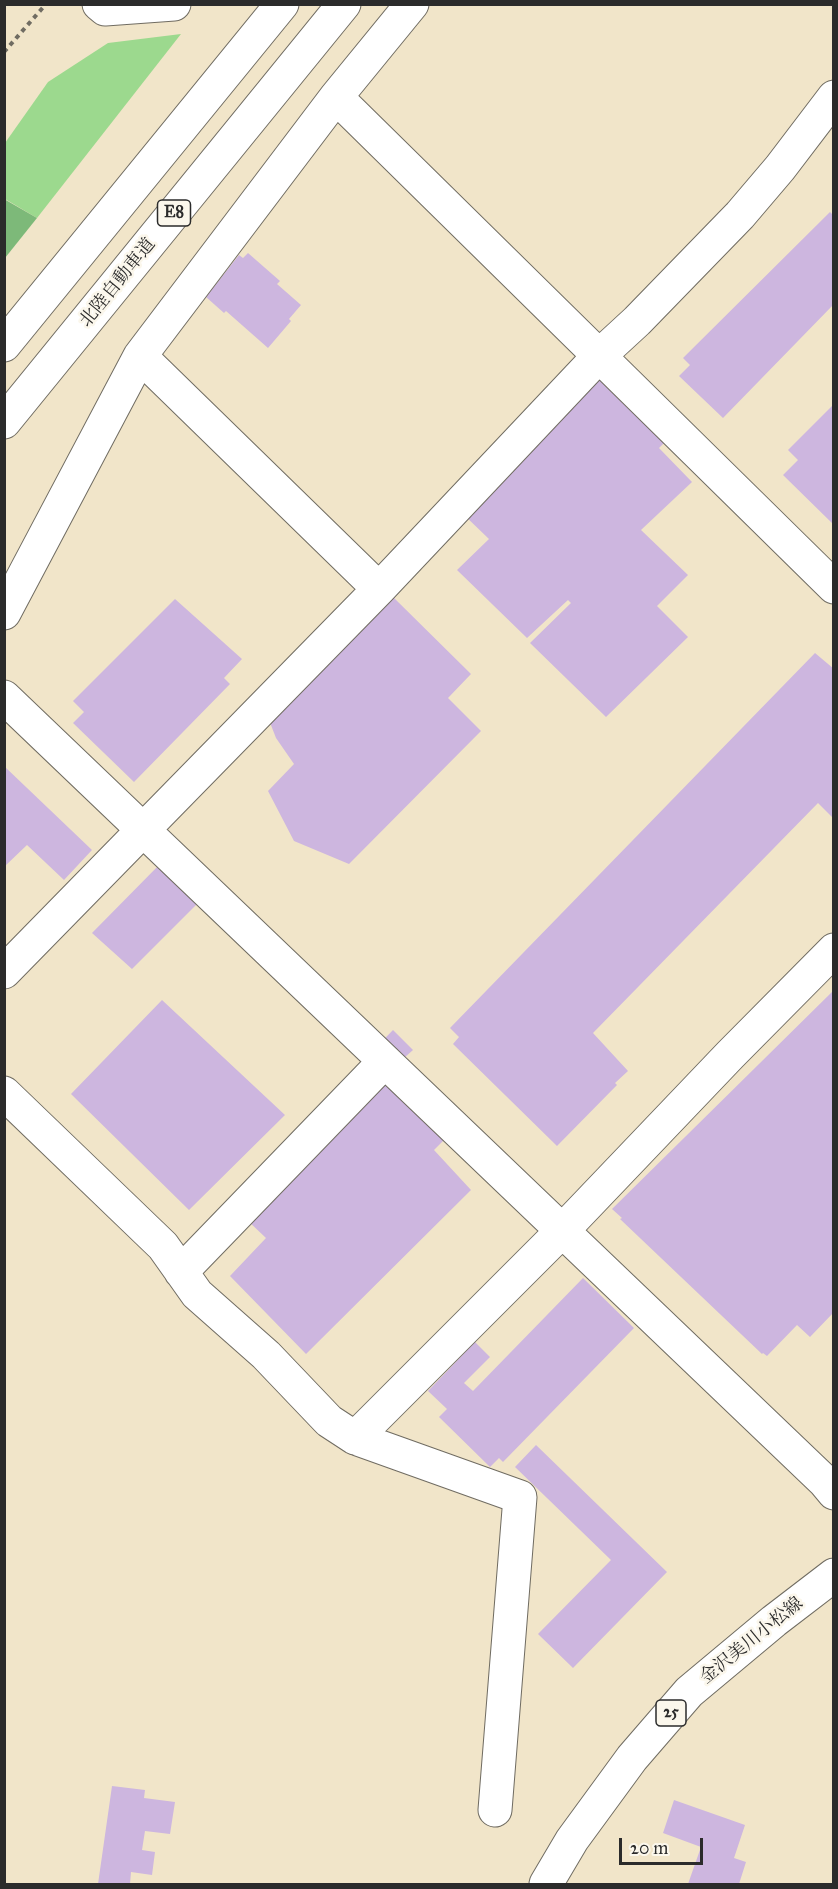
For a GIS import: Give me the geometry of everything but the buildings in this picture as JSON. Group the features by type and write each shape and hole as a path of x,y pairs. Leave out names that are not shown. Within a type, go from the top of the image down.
{"main road":[{"path":"99,4 105,9 174,4"},
{"path":"4,345 282,4"},
{"name":"北陸自動車道","path":"4,422 344,4"},
{"path":"4,613 140,356 336,97 412,4"},
{"path":"336,97 834,587"},
{"path":"4,972 379,589 599,356 637,321 740,215 834,98"},
{"path":"140,356 379,589"},
{"path":"4,697 834,1493"},
{"path":"355,1438 562,1231 834,950"},
{"path":"181,1272 385,1061"},
{"path":"4,1093 163,1246 197,1294 266,1355 329,1421 355,1438 520,1497 495,1810"},
{"name":"金沢美川小松線","path":"546,1884 572,1840 632,1758 689,1692 774,1620 834,1575"}],"path":[{"path":"4,52 46,4"}],"green space":[{"path":"181,34 37,218 5,199 5,143 48,82 108,43"},
{"path":"4,199 37,218 5,258 4,258"}]}
